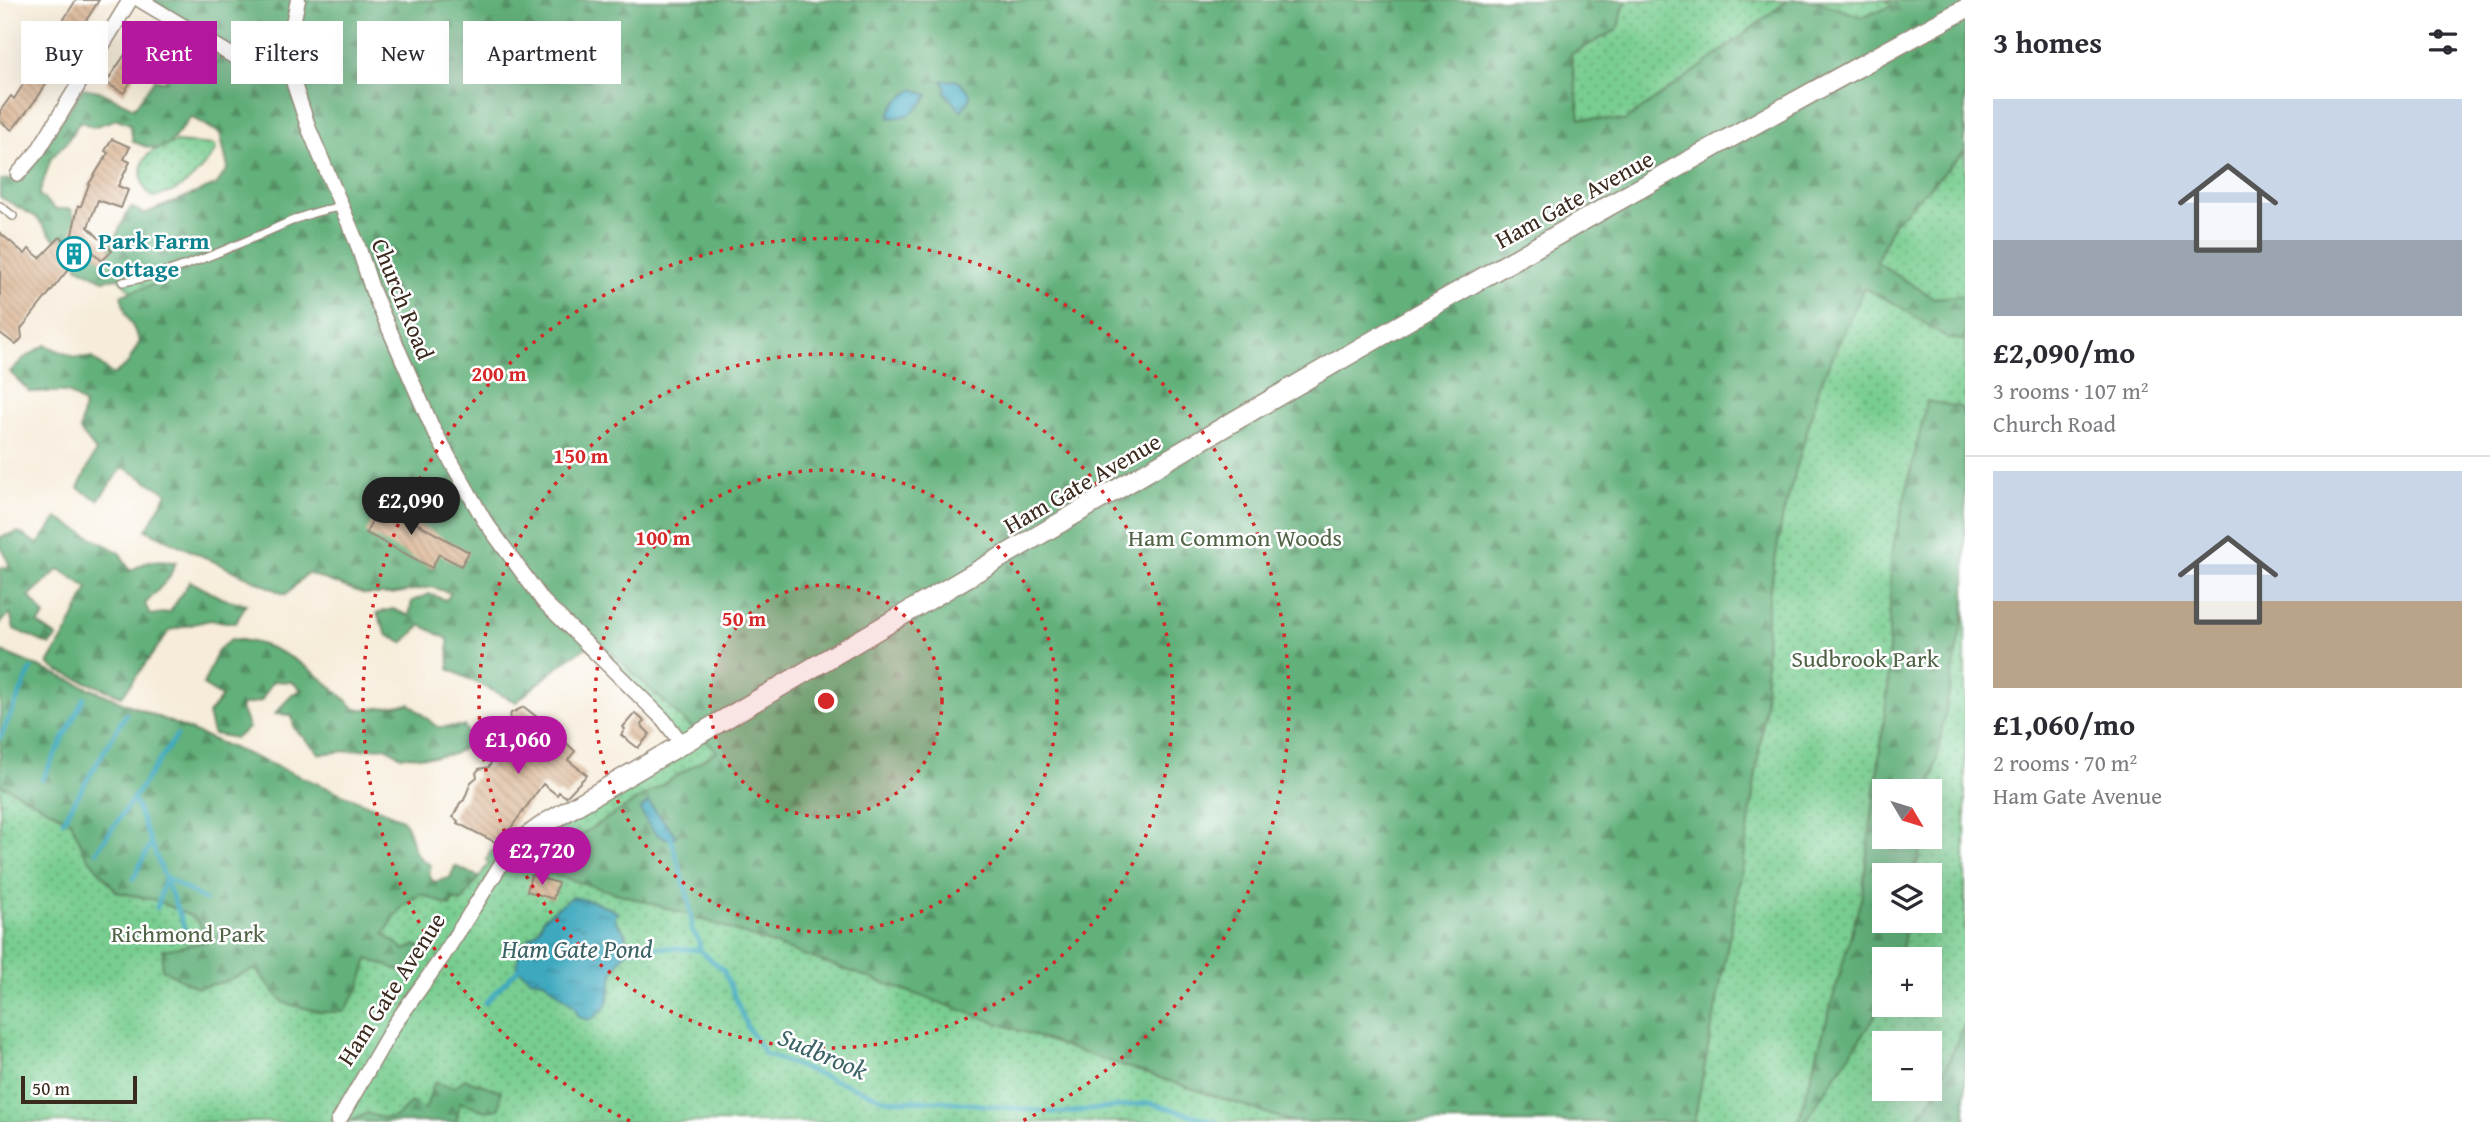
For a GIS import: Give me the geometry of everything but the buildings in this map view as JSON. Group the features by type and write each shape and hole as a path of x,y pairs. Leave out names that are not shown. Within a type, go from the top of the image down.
{"main road":[{"name":"Ham Gate Avenue","path":"507,855 548,822 682,744 1549,241 1965,9"}],"street":[{"path":"18,174 38,151 130,0"},
{"path":"140,0 231,55"},
{"name":"Church Road","path":"293,21 298,0"},
{"name":"Church Road","path":"294,84 309,129 357,243 373,292 433,429 484,520 543,601 663,719 682,744"},
{"name":"Ham Gate Avenue","path":"338,1122 394,1025 443,956 507,855"}],"lane":[{"path":"0,206 13,216"},
{"path":"122,282 152,277 216,254 321,209 342,207"}],"green space":[{"name":"Ham Common Woods","path":"150,0 1626,0 1617,30 1571,54 1580,118 1624,121 1705,64 1788,0 1813,0 1863,17 1892,6 1886,0 1965,0 1965,151 1893,224 1876,262 1934,298 1965,295 1965,340 1948,339 1896,304 1864,288 1821,382 1783,515 1767,608 1765,708 1744,860 1694,1122 1293,1122 1072,1049 690,915 528,867 717,751 598,640 565,661 516,702 449,669 448,639 421,625 403,643 387,635 377,613 393,609 409,616 412,601 429,594 446,600 451,593 432,587 391,594 365,594 307,573 286,595 146,530 167,493 123,467 98,500 78,488 96,451 80,431 84,404 67,392 30,392 10,372 23,359 45,345 74,357 92,358 113,375 128,363 140,341 126,314 121,295 162,282 154,273 103,280 76,266 87,248 102,258 131,207 144,214 216,185 228,168 220,133 191,117 172,140 161,148 133,141 130,124 117,119 93,127 80,121 66,143 51,158 39,195 55,209 71,209 79,228 70,238 54,239 36,217 0,197 0,180 23,179 83,88 99,91 134,108 151,84 217,84 217,21 179,21"},
{"name":"Ham Common Woods","path":"159,0 1965,0 1965,1122 0,1122 0,651 402,819 378,877 461,902 489,863 486,860 491,851 497,847 507,855 518,851 682,744 543,601 333,475 128,288 102,261 144,214 216,185 234,169 202,84 217,84 217,21 166,21 155,10"},
{"path":"176,142 215,145 216,150 182,187 152,197 142,182 143,164 153,151"},
{"path":"1927,401 1960,407 1965,418 1965,607 1933,779 1876,779 1888,687 1891,556"},
{"path":"57,518 120,553 130,571 149,561 176,562 169,578 145,604 150,615 170,612 190,581 221,598 246,604 236,623 210,620 170,630 122,696 58,671 48,664 88,588 59,569 29,596 45,616 38,624 57,637 50,645 14,629 10,613 0,624 0,568 10,566 0,545 0,537 18,532 38,544"},
{"path":"231,639 266,646 299,662 329,684 355,709 410,704 437,727 464,726 473,742 453,754 433,757 401,756 385,747 320,754 294,728 292,715 275,714 292,694 302,690 292,682 273,681 261,701 240,706 249,728 235,738 213,734 208,714 222,697 203,685 218,650"},
{"path":"0,651 402,819 417,855 431,865 429,873 433,882 450,878 455,866 479,877 461,902 454,899 450,906 421,894 401,908 384,934 405,950 416,945 426,950 424,956 411,974 368,959 360,986 344,1012 321,1012 284,1003 255,969 224,982 197,988 162,969 163,950 214,940 193,917 155,900 117,892 85,854 71,821 0,784"},
{"path":"1872,815 1872,849 1920,849 1918,863 1872,863 1872,933 1905,933 1902,947 1872,947 1872,1017 1874,1017 1805,1122 1798,1122 1862,895"},
{"path":"1965,1023 1965,1122 1915,1122 1930,1101 1942,1101 1942,1076"},
{"path":"465,1079 501,1091 499,1109 486,1111 460,1102 456,1122 349,1122 367,1113 392,1118 411,1102 425,1110 434,1083 454,1087"}],"water":[{"path":"956,80 970,93 969,101 961,111 945,93 946,87 942,81"},
{"path":"914,89 928,95 921,105 908,115 889,118 894,105"},
{"path":"648,802 676,836 665,838 652,829 640,810"},
{"name":"Ham Gate Pond","path":"572,897 596,902 617,912 615,919 625,933 628,950 615,969 604,1009 590,1020 579,1017 574,1006 544,981 531,979 517,968 520,946 538,931 544,918"}],"waterway":[{"path":"0,738 31,669"},
{"path":"42,780 84,698"},
{"path":"63,821 126,714"},
{"path":"96,852 177,735"},
{"path":"133,797 185,929"},
{"path":"671,839 690,904 692,930 699,941 700,950"},
{"path":"133,879 151,843"},
{"path":"157,908 165,877 205,900"},
{"name":"Sudbrook","path":"624,950 655,947 700,950 724,971 748,1028 765,1054 887,1100 943,1101 1061,1113 1150,1103 1216,1122"},
{"name":"Sudbrook","path":"485,1003 521,966"}],"place":[{"name":"Park Farm Cottage","path":"74,254"}],"park label":[{"name":"Sudbrook Park","path":"1865,658"},
{"name":"Richmond Park","path":"188,933"}]}
